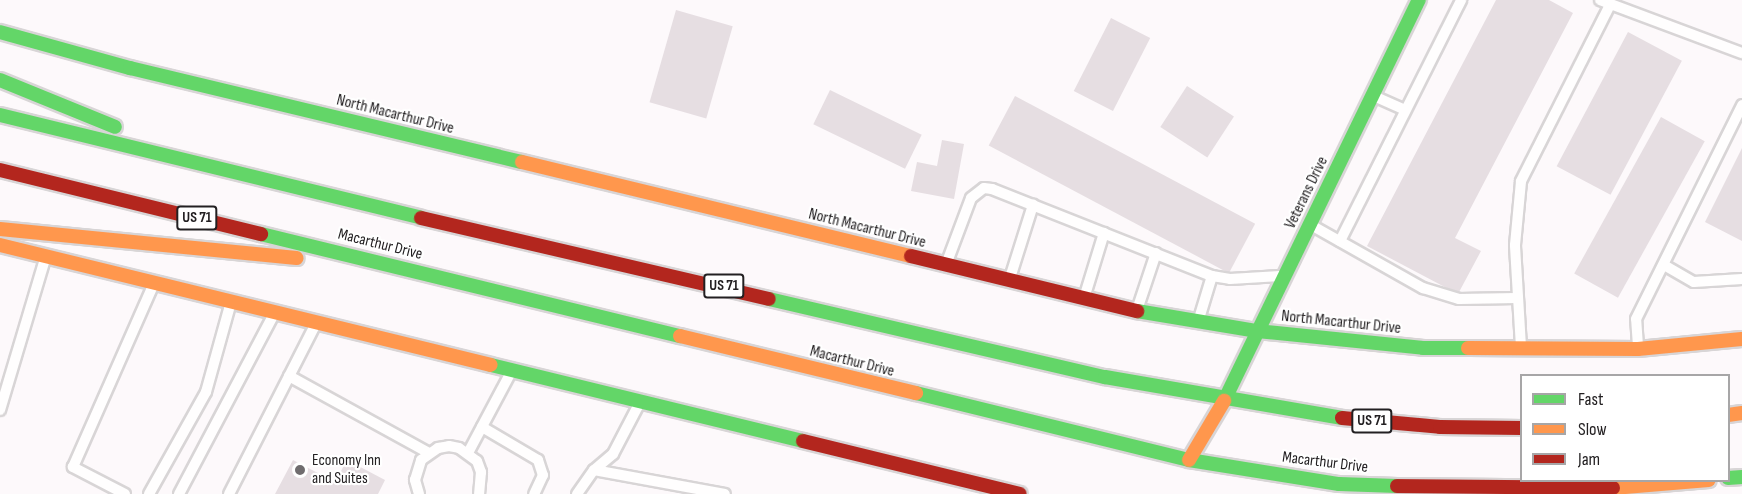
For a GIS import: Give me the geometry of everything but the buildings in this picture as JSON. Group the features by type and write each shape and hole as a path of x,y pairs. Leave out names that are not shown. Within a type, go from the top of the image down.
{"main road":[{"name":"Veterans Drive","path":"1189,460 1224,401 1419,0"},
{"name":"North Macarthur Drive","path":"0,32 141,71 946,266 1198,322 1257,331 1423,348 1638,350 1742,339"},
{"path":"0,80 225,172"},
{"name":"US 71","path":"0,115 225,172 1224,401 1328,417 1440,427 1520,428"},
{"name":"Macarthur Drive","path":"0,170 1189,460 1338,484 1383,486 1494,490 1647,488 1694,482"},
{"path":"0,229 182,249 394,265"},
{"path":"0,245 512,369 948,481 1020,494"}],"lane":[{"path":"1340,242 1461,0"},
{"path":"1521,350 1515,245 1521,181 1605,2 1742,53"},
{"path":"1373,95 1405,110"},
{"path":"1638,350 1636,319 1742,105"},
{"path":"946,266 966,207 976,193 992,189 1212,276 1230,279 1285,276"},
{"path":"1010,281 1032,205"},
{"path":"1310,225 1423,288 1460,299 1517,298"},
{"path":"1084,298 1104,232"},
{"path":"1137,310 1156,253"},
{"path":"0,410 46,256"},
{"path":"1664,265 1694,282 1742,279"},
{"path":"1198,322 1212,276"},
{"path":"125,494 73,467 154,283"},
{"path":"149,494 206,392 231,301"},
{"path":"180,494 275,312"},
{"path":"229,494 317,322"},
{"path":"468,453 512,369"},
{"path":"289,376 429,453"},
{"path":"577,494 594,470 613,454 640,401"},
{"path":"482,427 538,460 543,475 534,494"},
{"path":"418,494 417,470 429,453 449,446 468,453 482,472 480,494"},
{"path":"594,470 725,494"}],"traffic: fast":[{"path":"1224,401 1419,0"},
{"path":"0,32 130,68 522,162"},
{"path":"0,80 115,127"},
{"path":"0,115 421,218"},
{"path":"261,234 680,336"},
{"path":"769,299 1105,377 1342,418"},
{"path":"1137,311 1257,331 1423,348 1468,348"},
{"path":"491,365 803,441"},
{"path":"916,393 1189,460 1339,484 1397,486"},
{"path":"1730,478 1742,477"}],"traffic: slow":[{"path":"522,162 911,256"},
{"path":"0,229 297,258"},
{"path":"0,245 491,365"},
{"path":"680,336 916,393"},
{"path":"1468,348 1638,349 1742,339"},
{"path":"1189,460 1224,401"},
{"path":"1730,415 1742,413"},
{"path":"1613,488 1685,482"}],"traffic: jam":[{"path":"0,170 261,234"},
{"path":"421,218 769,299"},
{"path":"911,256 1137,311"},
{"path":"1342,418 1440,427 1520,428"},
{"path":"803,441 1020,494"},
{"path":"1397,486 1613,488"}],"place":[{"name":"Economy Inn and Suites","path":"300,470"}]}
